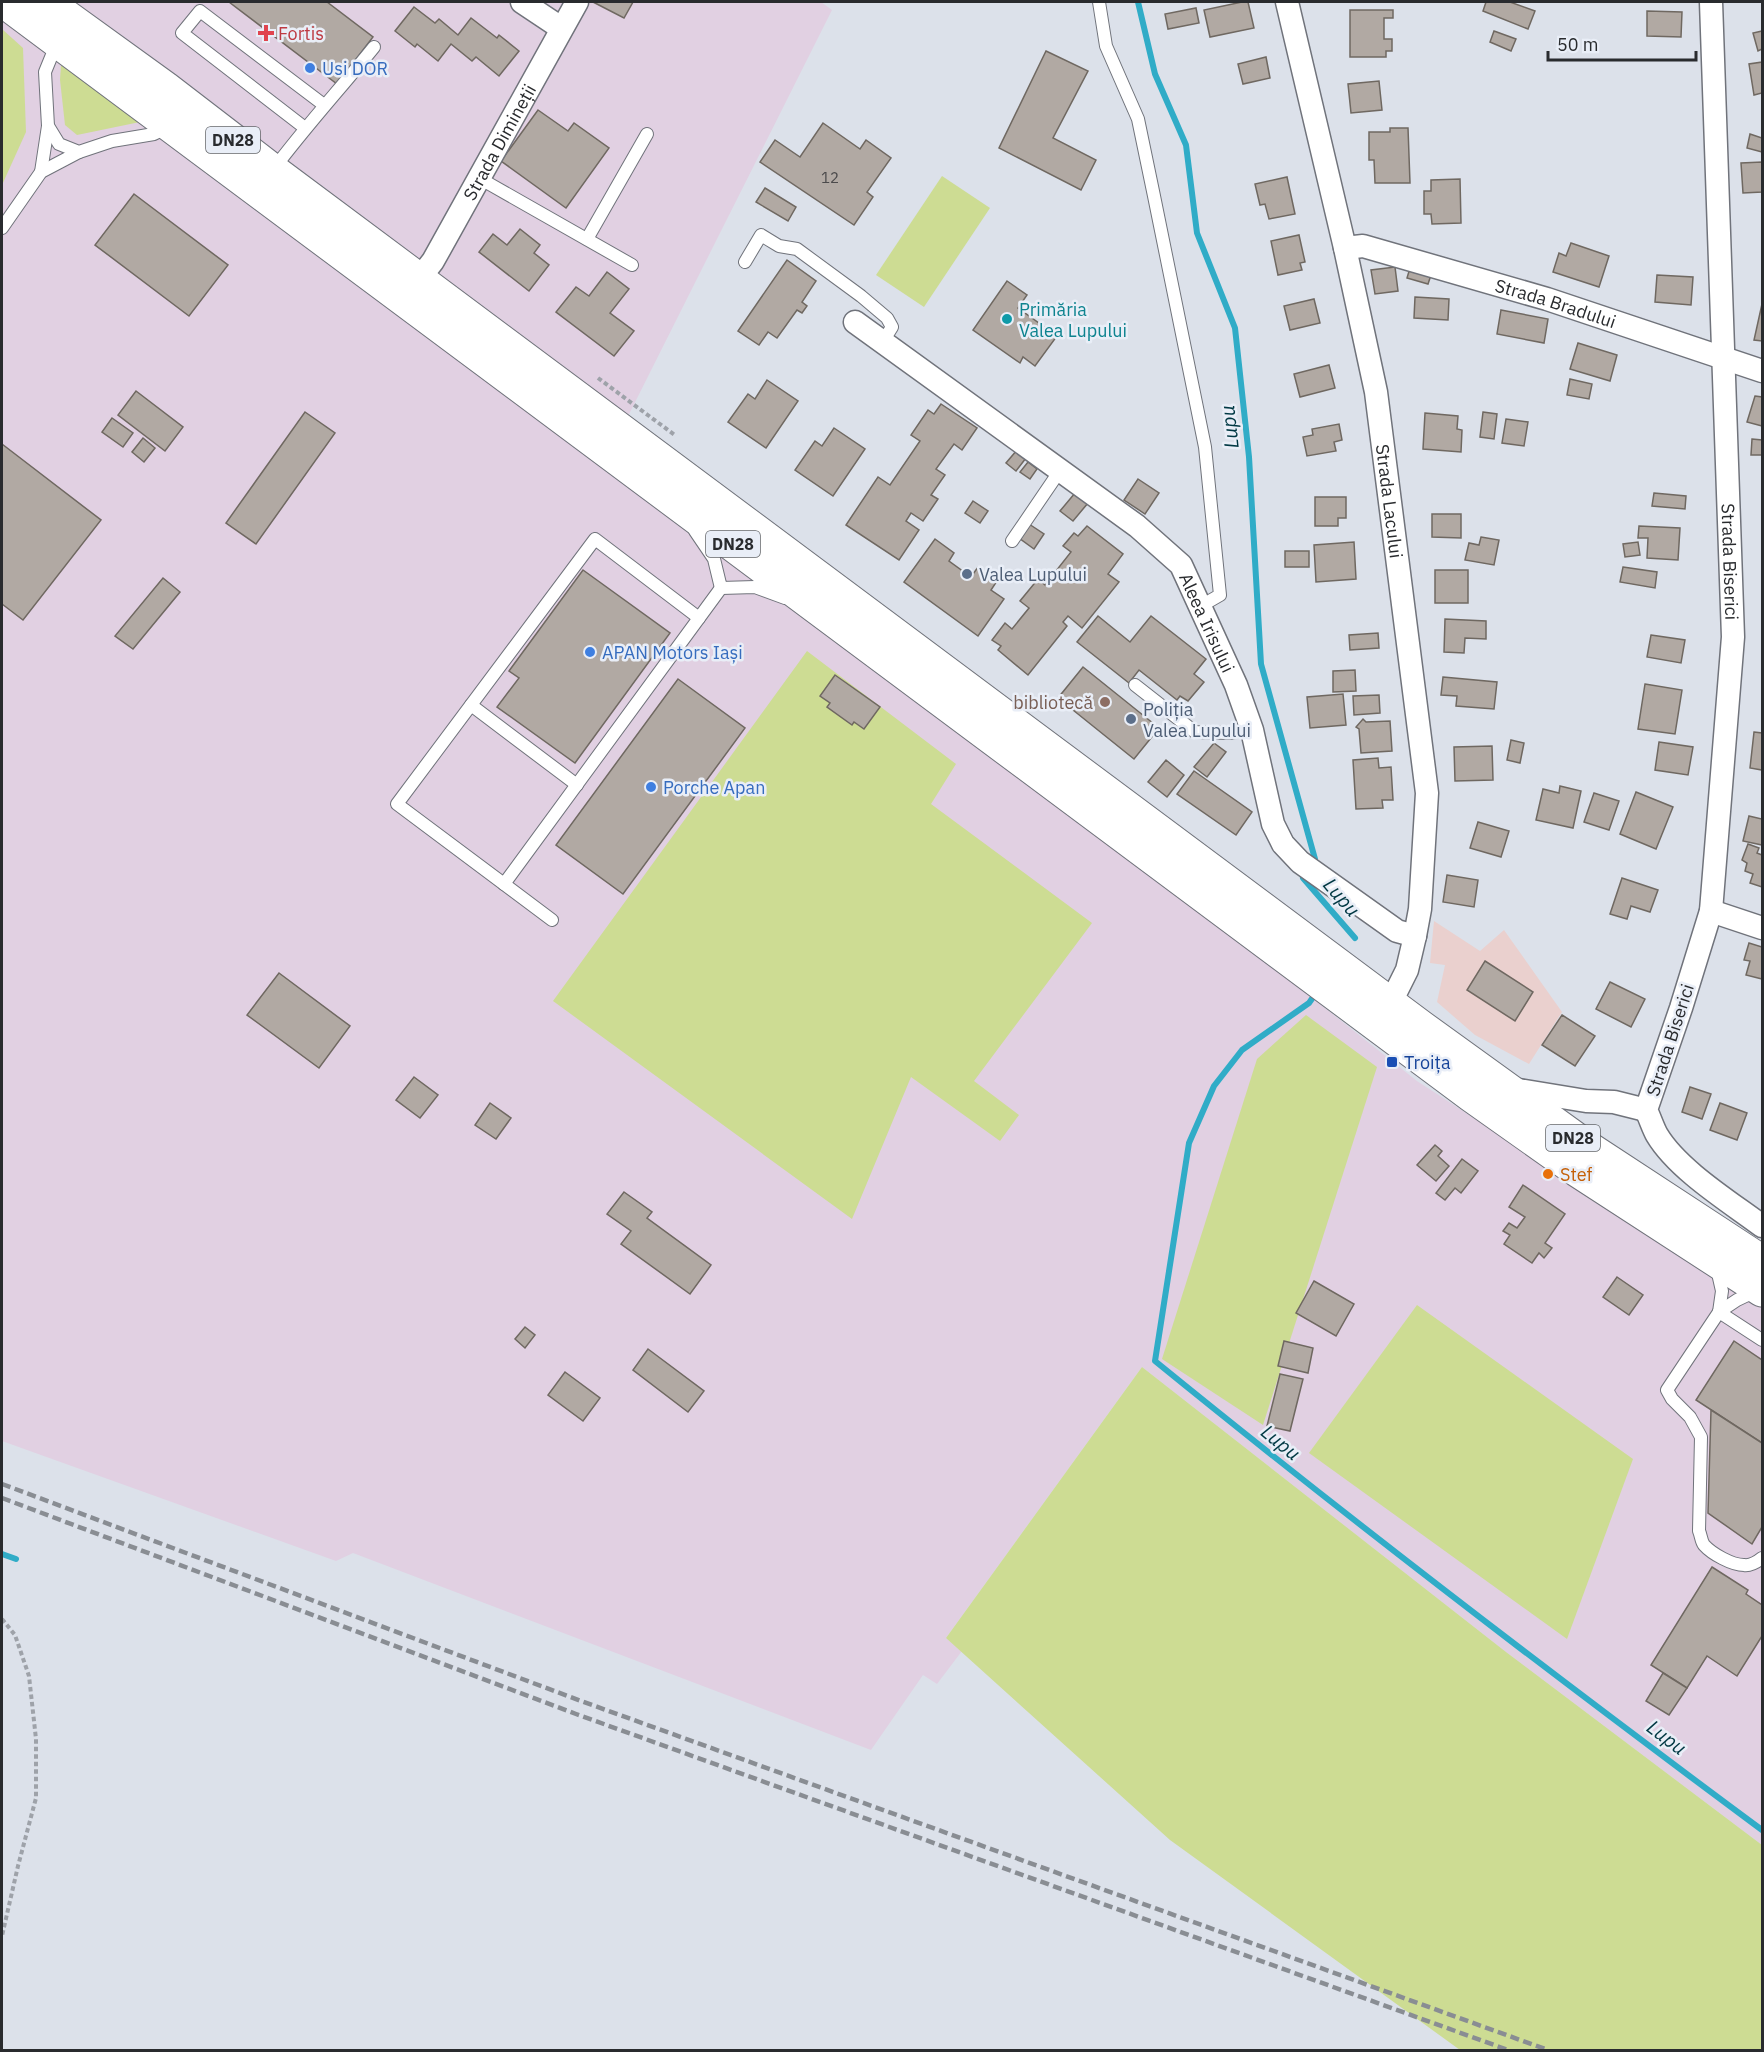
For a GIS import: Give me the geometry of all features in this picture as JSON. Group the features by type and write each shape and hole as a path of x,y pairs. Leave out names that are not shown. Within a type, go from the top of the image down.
{"highway":[{"name":"DN28","path":"5,2 172,124 824,612 1342,982 1471,1095 1577,1170 1712,1258 1762,1280"},
{"name":"DN28","path":"46,2 165,88 419,279 1302,953"},
{"name":"DN28","path":"1342,982 1390,1004 1591,1150 1762,1280"}],"street":[{"path":"522,2 561,28"},
{"name":"Strada Dimineții","path":"419,279 433,261 577,2"},
{"name":"Strada Lacului","path":"1287,2 1345,248 1376,392 1427,793 1415,936 1407,970 1390,1004"},
{"name":"Strada Biserici","path":"1711,2 1733,637 1711,911 1646,1110 1657,1136 1675,1158 1762,1226"},
{"name":"Strada Bradului","path":"1345,248 1363,246 1535,295 1762,371"},
{"name":"Aleea Irisului","path":"855,322 1059,472 1137,526 1181,566 1236,685 1252,730 1273,824 1283,844 1300,862 1397,932 1415,936"},
{"path":"1711,911 1762,927"},
{"name":"Strada Biserici","path":"1504,1088 1587,1101 1614,1102 1646,1110"}],"lane":[{"path":"1099,2 1106,46 1138,119 1205,447 1220,595 1201,606"},
{"path":"305,128 182,33 200,11 324,105"},
{"path":"2,228 41,172 48,126 45,72 54,50 76,36 126,71 165,88"},
{"path":"273,171 305,128 324,105 334,97 374,46"},
{"path":"41,172 80,152 112,141 154,135 172,124"},
{"path":"48,126 59,144 80,152"},
{"path":"587,239 647,134"},
{"path":"479,178 632,265"},
{"path":"745,262 761,235 779,246 797,249 861,296 886,318 892,327 882,343"},
{"path":"1012,541 1059,472"},
{"path":"504,884 721,588 714,559 673,498"},
{"path":"552,920 397,804 595,539 699,618"},
{"path":"721,588 755,587 824,612"},
{"path":"1135,685 1195,732 1229,733 1252,730"},
{"path":"471,705 578,784"},
{"path":"1712,1258 1720,1277 1722,1291 1719,1312"},
{"path":"1762,1280 1719,1312 1667,1390 1672,1399 1690,1417 1701,1437 1699,1531 1703,1543 1715,1553 1745,1565 1755,1563 1762,1558"},
{"path":"1719,1312 1762,1340"}],"path":[{"path":"2,1619 15,1635 29,1676 36,1738 36,1798 2,1936"}],"shaded area":[{"path":"2,2 821,2 832,10 603,466 1296,985 1417,1081 1762,1306 1762,1845 1506,1652 1142,1367 946,1638 962,1651 937,1684 923,1675 871,1750 353,1553 336,1561 2,1441"},
{"path":"1434,921 1480,951 1504,930 1562,1012 1529,1064 1475,1035 1437,1002 1445,965 1430,963"}],"green space":[{"path":"2,29 23,48 26,132 2,185"},
{"path":"61,65 140,122 77,135 65,125 60,80"},
{"path":"942,176 990,208 924,307 876,275"},
{"path":"807,651 956,764 931,804 1092,923 974,1081 1019,1115 1000,1141 911,1077 852,1219 553,1001"},
{"path":"1306,1015 1377,1067 1263,1425 1162,1359 1257,1059"},
{"path":"1417,1305 1633,1459 1567,1639 1309,1453"},
{"path":"1142,1367 1506,1652 1762,1845 1762,2050 1460,2050 1170,1840 946,1638"}],"building":[{"path":"229,2 327,2 373,37 337,84"},
{"path":"593,2 633,2 624,18"},
{"path":"1248,2 1254,28 1210,37 1204,10"},
{"path":"1486,2 1510,2 1535,11 1528,29 1483,11"},
{"path":"414,7 435,23 439,19 458,35 471,18 497,38 499,35 519,51 499,76 476,57 472,61 451,44 438,61 417,44 415,47 395,31"},
{"path":"1196,8 1199,23 1168,29 1165,14"},
{"path":"1350,10 1393,10 1393,18 1384,18 1384,39 1392,39 1392,51 1386,51 1386,57 1350,57"},
{"path":"1647,11 1682,12 1681,37 1647,36"},
{"path":"1494,31 1516,39 1511,51 1490,42"},
{"path":"1762,31 1762,49 1758,51 1753,33"},
{"path":"1046,51 1088,71 1053,138 1096,160 1081,190 999,148"},
{"path":"1266,57 1270,78 1243,84 1238,64"},
{"path":"1762,62 1762,93 1754,95 1749,64"},
{"path":"1379,81 1382,110 1351,113 1348,84"},
{"path":"538,110 568,131 574,123 609,148 566,208 501,161"},
{"path":"823,123 860,149 866,140 891,158 867,192 873,197 854,225 760,162 775,140 800,157"},
{"path":"1390,128 1408,128 1410,183 1375,183 1374,160 1369,160 1369,132 1390,132"},
{"path":"1750,134 1762,138 1762,152 1747,148"},
{"path":"1762,162 1762,192 1743,193 1741,163"},
{"path":"1287,177 1295,214 1269,219 1265,204 1260,205 1255,184"},
{"path":"1460,179 1461,223 1432,224 1431,214 1424,214 1424,191 1431,191 1431,180"},
{"path":"765,188 796,207 788,221 756,202"},
{"path":"134,194 228,265 189,316 95,245"},
{"path":"520,229 540,245 534,253 549,265 529,291 479,252 493,234 507,245"},
{"path":"1299,235 1305,262 1300,263 1302,270 1278,275 1271,241"},
{"path":"1571,243 1609,256 1599,287 1553,272 1559,253 1566,256"},
{"path":"787,260 816,281 802,302 807,306 802,313 797,310 777,338 768,332 759,345 738,331"},
{"path":"1395,267 1398,291 1375,294 1371,270"},
{"path":"1410,268 1431,275 1428,284 1407,278"},
{"path":"607,272 629,289 610,313 634,331 614,356 556,312 576,287 589,296"},
{"path":"1657,275 1693,277 1691,305 1655,302"},
{"name":"Primăria Valea Lupului","path":"1007,281 1027,295 1018,308 1057,336 1035,366 1023,357 1020,363 973,330"},
{"path":"1415,297 1449,299 1448,320 1414,318"},
{"path":"1314,299 1320,323 1290,330 1284,306"},
{"path":"1762,304 1762,341 1754,340"},
{"path":"1501,310 1548,319 1544,343 1497,334"},
{"path":"1578,343 1617,355 1610,381 1570,369"},
{"path":"1329,365 1335,388 1300,397 1294,374"},
{"path":"1570,379 1592,384 1589,399 1567,395"},
{"path":"767,380 798,401 766,448 728,422 748,394 755,399"},
{"path":"136,391 183,427 165,451 118,415"},
{"path":"1755,396 1762,397 1762,426 1747,422"},
{"path":"941,404 977,428 962,450 954,444 936,469 945,475 931,495 938,499 923,521 911,513 906,521 919,530 899,560 846,525 878,477 890,485 920,441 911,435 928,410 934,414"},
{"path":"305,412 335,433 256,544 226,523"},
{"path":"1483,412 1497,414 1494,439 1480,437"},
{"path":"1425,413 1458,416 1457,429 1462,430 1461,452 1423,449"},
{"path":"112,418 133,433 123,447 102,432"},
{"path":"1506,419 1528,422 1524,446 1502,443"},
{"path":"1339,424 1342,440 1334,442 1336,451 1307,456 1303,437 1313,435 1312,429"},
{"path":"834,428 865,449 833,496 795,470 815,441 822,446"},
{"path":"143,438 155,448 144,462 132,452"},
{"path":"1752,439 1762,440 1762,455 1751,455"},
{"path":"2,444 101,520 23,620 2,604"},
{"path":"1017,450 1026,458 1016,471 1006,463"},
{"path":"1028,462 1037,469 1030,479 1020,472"},
{"path":"1138,479 1159,493 1145,514 1124,500"},
{"path":"1075,493 1088,503 1073,521 1060,511"},
{"path":"1654,493 1686,496 1685,509 1652,506"},
{"path":"1315,497 1346,497 1346,518 1338,518 1338,526 1315,526"},
{"path":"973,501 988,511 980,523 965,513"},
{"path":"1432,514 1461,514 1461,538 1432,537"},
{"path":"1029,524 1044,534 1034,549 1019,538"},
{"path":"1087,526 1123,554 1108,574 1119,582 1082,628 1068,616 1063,622 1067,626 1028,675 998,650 1001,646 992,640 1005,623 1012,629 1029,608 1020,601 1038,579 1045,585 1071,552 1063,546 1074,533 1078,536"},
{"path":"1639,526 1680,528 1678,560 1647,558 1648,538 1638,538"},
{"path":"1481,537 1499,540 1494,565 1465,560 1469,543 1479,545"},
{"path":"935,539 954,553 949,561 971,577 978,567 997,581 991,590 1004,599 978,636 904,582"},
{"path":"1354,542 1356,579 1316,582 1314,545"},
{"path":"1638,542 1640,555 1625,557 1623,544"},
{"path":"1285,551 1309,551 1309,567 1285,567"},
{"path":"1623,567 1657,572 1655,588 1620,582"},
{"name":"APAN Motors Iași","path":"583,570 670,633 575,763 497,707 519,678 509,671"},
{"path":"1435,570 1468,570 1468,603 1435,603"},
{"path":"163,578 180,592 133,649 115,636"},
{"path":"1098,616 1130,642 1151,616 1206,659 1194,674 1204,682 1188,701 1180,696 1177,700 1139,670 1129,683 1077,642"},
{"path":"1445,619 1486,621 1486,639 1465,638 1464,653 1444,652"},
{"path":"1378,633 1379,648 1350,650 1349,635"},
{"path":"1651,635 1685,640 1681,663 1647,657"},
{"path":"1083,667 1159,728 1134,759 1058,698"},
{"path":"1355,670 1356,691 1333,692 1333,671"},
{"path":"835,675 880,707 864,729 854,722 852,725 827,707 830,703 820,696"},
{"path":"1443,677 1497,682 1494,709 1456,706 1457,696 1441,695"},
{"name":"Porche Apan","path":"678,679 745,728 623,894 556,845"},
{"path":"1645,684 1682,690 1675,734 1638,729"},
{"path":"1343,694 1346,725 1310,728 1307,697"},
{"path":"1379,695 1380,713 1354,715 1353,696"},
{"path":"1363,719 1366,722 1390,721 1392,751 1361,753 1359,729 1356,727"},
{"path":"1754,732 1762,733 1762,770 1750,768"},
{"path":"1511,740 1524,743 1520,763 1507,760"},
{"path":"1659,742 1693,747 1688,775 1655,770"},
{"path":"1214,743 1226,752 1207,777 1194,767"},
{"path":"1492,746 1493,780 1455,781 1454,747"},
{"path":"1378,758 1379,768 1391,767 1393,800 1382,800 1383,808 1356,809 1353,760"},
{"path":"1166,760 1184,775 1167,797 1148,782"},
{"path":"1194,771 1252,812 1236,835 1177,794"},
{"path":"1560,786 1581,791 1573,828 1536,820 1543,789 1559,793"},
{"path":"1636,792 1673,807 1656,849 1620,834"},
{"path":"1594,793 1619,801 1609,830 1584,822"},
{"path":"1749,816 1762,819 1762,845 1743,841"},
{"path":"1478,822 1509,831 1501,857 1470,848"},
{"path":"1748,844 1759,848 1757,853 1762,855 1762,887 1750,883 1753,874 1745,871 1747,863 1742,860"},
{"path":"1447,875 1478,880 1474,907 1443,902"},
{"path":"1622,878 1658,890 1650,912 1631,906 1627,919 1610,914"},
{"path":"1749,943 1762,947 1762,979 1746,975 1750,961 1744,960"},
{"path":"1485,961 1533,992 1515,1021 1467,990"},
{"path":"279,973 350,1026 319,1068 247,1015"},
{"path":"1610,982 1645,999 1631,1027 1596,1009"},
{"path":"1562,1015 1595,1036 1575,1066 1542,1045"},
{"path":"414,1077 438,1095 420,1118 396,1100"},
{"path":"1690,1087 1711,1094 1702,1119 1682,1112"},
{"path":"490,1103 511,1118 496,1139 475,1125"},
{"path":"1720,1103 1747,1113 1737,1140 1710,1130"},
{"path":"1435,1145 1442,1151 1438,1156 1449,1166 1436,1181 1417,1165"},
{"path":"1462,1159 1478,1171 1461,1193 1455,1188 1445,1200 1436,1193"},
{"path":"1523,1185 1565,1214 1545,1243 1552,1248 1544,1258 1539,1253 1532,1263 1504,1244 1510,1235 1503,1231 1509,1223 1517,1228 1525,1217 1509,1207"},
{"path":"624,1192 652,1212 647,1218 711,1265 690,1294 621,1244 631,1231 607,1214"},
{"path":"1617,1277 1643,1295 1629,1315 1603,1297"},
{"path":"1314,1281 1354,1304 1336,1336 1296,1313"},
{"path":"525,1327 535,1335 525,1348 515,1339"},
{"path":"1284,1341 1313,1348 1308,1373 1278,1366"},
{"path":"1734,1341 1762,1360 1762,1443 1696,1400"},
{"path":"648,1349 704,1391 688,1412 633,1370"},
{"path":"565,1372 600,1398 583,1421 548,1395"},
{"path":"1280,1374 1303,1379 1290,1431 1267,1426"},
{"path":"1711,1410 1762,1443 1762,1527 1752,1544 1708,1513"},
{"path":"1712,1567 1748,1590 1746,1594 1762,1605 1762,1636 1737,1676 1707,1656 1687,1688 1651,1665"},
{"path":"1663,1673 1687,1688 1669,1715 1646,1701"}],"waterway":[{"name":"Lupu","path":"1138,2 1155,74 1186,145 1197,233 1235,328 1249,457 1261,664 1315,859"},
{"name":"Lupu","path":"1303,878 1355,938"},
{"name":"Lupu","path":"1316,993 1309,1003 1242,1050 1214,1086 1189,1143 1155,1361 1456,1599 1762,1830"},
{"path":"2,1554 16,1559"}],"railway":[{"path":"2,1484 581,1701 1548,2050"},
{"path":"2,1498 576,1714 1508,2050"}],"place":[{"name":"Fortis","path":"266,33"},
{"name":"Usi DOR","path":"310,68"},
{"name":"Primăria Valea Lupului","path":"1007,319"},
{"name":"Valea Lupului","path":"967,574"},
{"name":"APAN Motors Iași","path":"590,652"},
{"name":"bibliotecă","path":"1105,702"},
{"name":"Poliția Valea Lupului","path":"1131,719"},
{"name":"Porche Apan","path":"651,787"},
{"name":"Troița","path":"1392,1062"},
{"name":"Stef","path":"1548,1174"}]}
